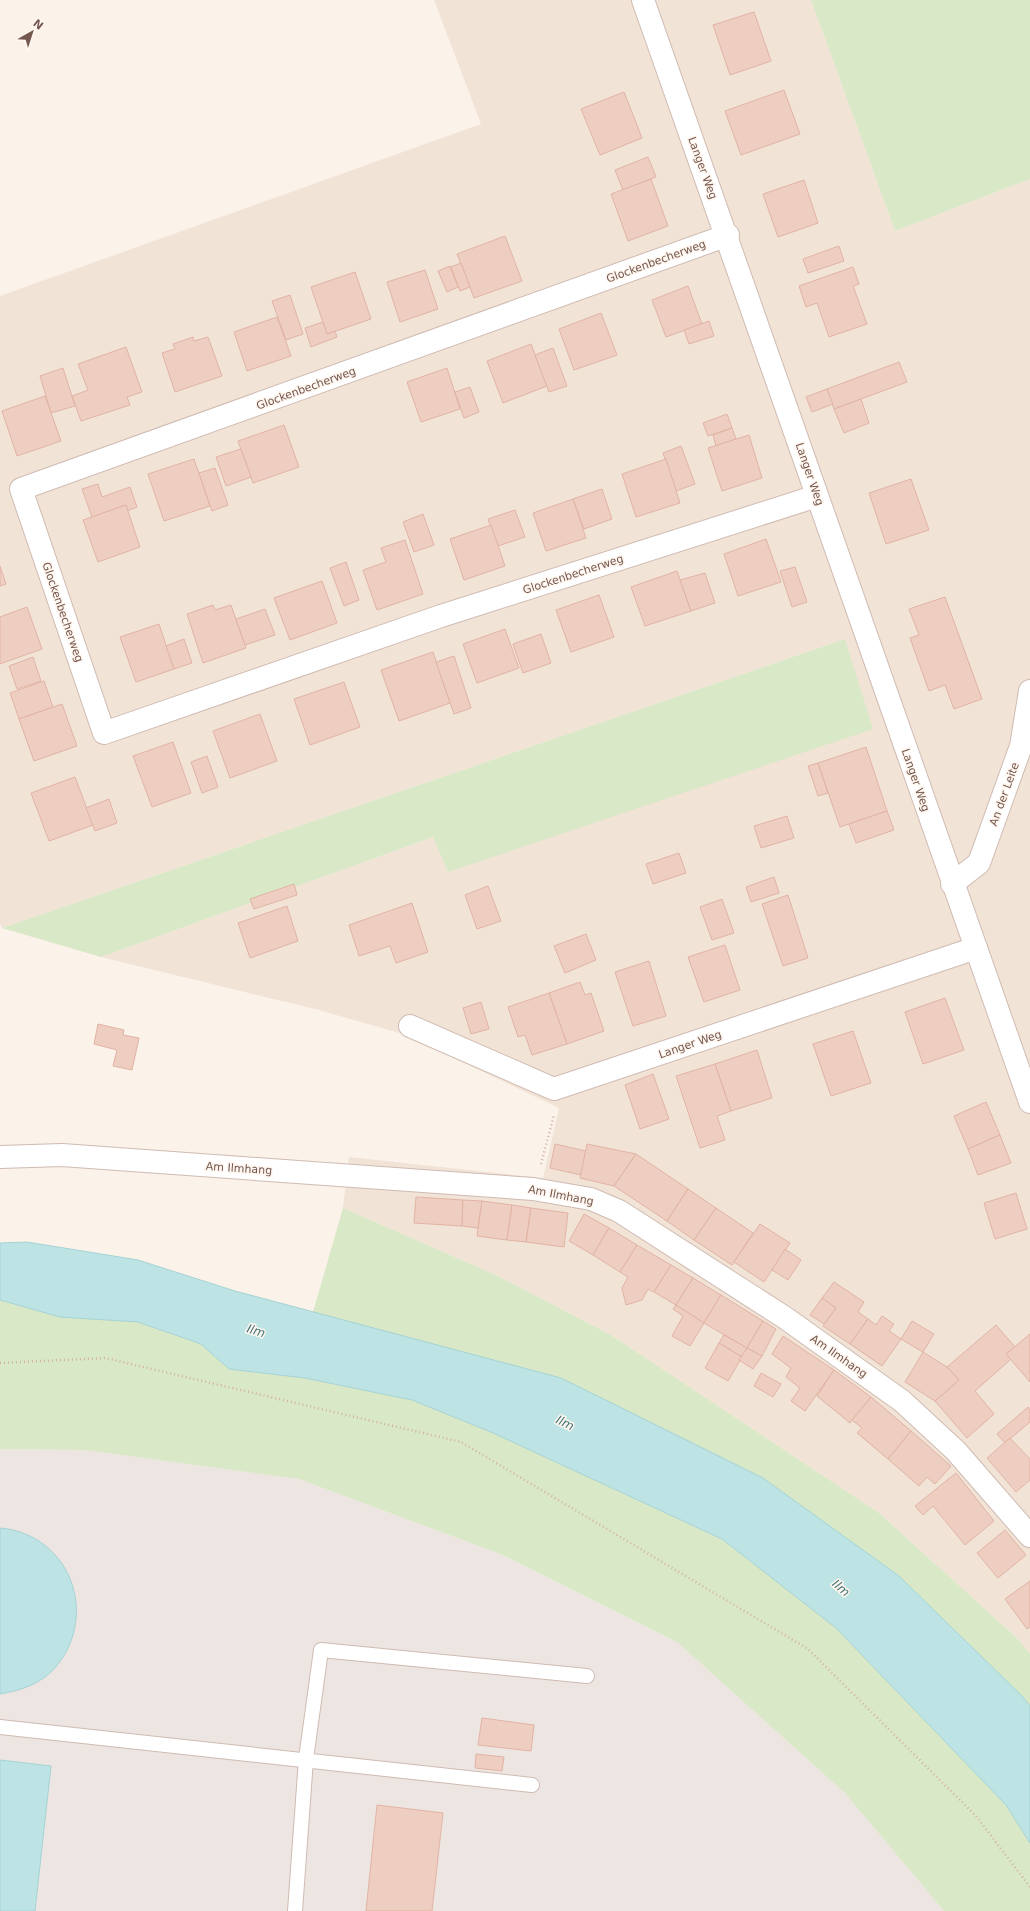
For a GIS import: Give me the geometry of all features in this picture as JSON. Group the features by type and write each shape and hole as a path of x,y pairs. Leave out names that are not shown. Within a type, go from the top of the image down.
{"street":[{"name":"Langer Weg","path":"643,0 728,235 952,884 1030,1102"},
{"name":"Glockenbecherweg","path":"728,235 21,489 104,733 441,616 818,496"},
{"name":"An der Leite","path":"952,884 980,863 1021,746 1030,691"},
{"name":"Langer Weg","path":"410,1026 554,1090 976,948"},
{"name":"Am Ilmhang","path":"0,1157 69,1155 533,1189 591,1199 619,1211 784,1317 902,1401 956,1451 1030,1536"}],"lane":[{"path":"295,1911 306,1759 321,1650 587,1676"},
{"path":"0,1727 306,1759 532,1785"}],"path":[{"path":"544,1153 554,1112"},
{"path":"0,1363 105,1358 461,1442 808,1649 976,1816 1030,1887"}],"shaded area":[{"path":"434,0 811,0 895,231 1030,179 1030,1654 1018,1639 879,1513 611,1335 498,1276 343,1208 349,1157 543,1178 559,1108 403,1034 315,1009 101,957 433,837 448,872 845,639 2,928 0,923 0,296 481,124"},
{"path":"0,1449 85,1450 299,1479 503,1555 677,1642 845,1793 944,1911 0,1911"}],"green space":[{"path":"811,0 1030,0 1030,179 895,231"},
{"path":"845,639 873,729 448,872 433,837 101,957 2,928"},
{"path":"343,1208 498,1276 611,1335 879,1513 1018,1639 1030,1654 1030,1706 1023,1697 899,1576 313,1312"},
{"path":"0,1300 60,1317 138,1322 201,1344 229,1369 305,1378 412,1400 491,1432 722,1539 836,1628 1006,1805 1030,1843 1030,1911 944,1911 845,1793 677,1642 503,1555 299,1479 85,1450 0,1449"}],"water":[{"name":"Ilm","path":"27,1242 138,1260 235,1291 561,1378 763,1478 899,1576 1023,1697 1030,1706 1030,1843 1006,1805 836,1628 722,1539 491,1432 412,1400 305,1378 229,1369 201,1344 138,1322 60,1317 0,1300 0,1243"},
{"path":"0,1528 21,1532 39,1541 54,1554 65,1569 73,1587 76,1606 75,1626 69,1646 56,1667 45,1677 29,1686 0,1694"},
{"path":"0,1760 51,1766 35,1911 0,1911"}],"building":[{"path":"754,12 771,61 730,75 713,25"},
{"path":"784,90 800,134 741,155 725,111"},
{"path":"624,92 642,138 600,155 581,109"},
{"path":"648,157 656,177 623,190 615,170"},
{"path":"651,179 668,226 628,241 611,194"},
{"path":"804,180 818,223 778,237 763,194"},
{"path":"505,236 522,281 474,298 457,254"},
{"path":"839,246 844,261 808,273 803,259"},
{"path":"461,263 470,287 460,291 451,267"},
{"path":"450,266 458,287 447,292 438,271"},
{"path":"853,267 859,284 853,286 867,324 829,337 817,303 806,307 799,286"},
{"path":"425,270 438,309 400,322 387,282"},
{"path":"355,272 371,319 327,334 311,287"},
{"path":"688,286 702,324 666,337 652,300"},
{"path":"290,295 303,334 286,340 272,301"},
{"path":"601,313 617,355 574,370 559,329"},
{"path":"277,317 291,356 247,371 234,332"},
{"path":"709,321 714,336 689,344 684,330"},
{"path":"323,322 327,334 335,331 337,337 311,347 305,328"},
{"path":"193,337 194,341 208,337 222,376 175,392 162,353 175,349 173,344"},
{"path":"531,344 547,386 503,403 487,361"},
{"path":"126,347 142,392 127,397 130,405 81,421 72,396 88,390 78,364"},
{"path":"553,348 567,386 549,392 535,355"},
{"path":"899,362 907,382 834,409 827,389"},
{"path":"63,368 75,406 51,413 40,376"},
{"path":"447,368 460,409 421,422 407,382"},
{"path":"470,387 479,412 464,418 455,392"},
{"path":"827,389 833,404 812,412 806,397"},
{"path":"45,396 61,441 17,456 2,411"},
{"path":"861,399 869,423 844,433 834,409"},
{"path":"727,414 732,428 708,436 703,423"},
{"path":"284,425 299,467 253,483 238,441"},
{"path":"732,428 736,439 716,446 713,435"},
{"path":"749,435 762,478 722,491 708,448"},
{"path":"681,446 695,484 676,491 663,453"},
{"path":"241,449 251,477 226,486 216,457"},
{"path":"194,459 210,506 164,521 148,474"},
{"path":"666,459 680,503 636,517 622,474"},
{"path":"215,468 228,505 212,511 199,473"},
{"path":"911,479 929,530 886,544 869,493"},
{"path":"98,484 102,497 130,487 137,507 127,511 126,505 92,517 82,489"},
{"path":"602,489 612,519 584,529 573,499"},
{"path":"573,499 586,538 546,551 533,513"},
{"path":"126,505 140,547 98,562 83,520"},
{"path":"515,510 525,537 498,546 488,519"},
{"path":"423,514 434,545 414,552 403,522"},
{"path":"491,525 505,566 464,580 450,539"},
{"path":"766,539 781,582 738,596 724,554"},
{"path":"405,540 423,594 377,610 363,570 386,562 381,548"},
{"path":"346,562 359,600 344,606 330,568"},
{"path":"0,566 6,584 0,586"},
{"path":"795,567 807,602 792,607 780,571"},
{"path":"677,571 691,611 645,626 631,587"},
{"path":"705,573 715,603 691,611 680,580"},
{"path":"322,581 337,623 290,640 274,598"},
{"path":"599,595 614,637 571,652 556,610"},
{"path":"945,597 982,699 954,709 945,685 929,691 910,638 919,635 909,609"},
{"path":"213,605 215,610 231,605 246,648 203,663 187,614"},
{"path":"27,607 42,649 0,664 0,617"},
{"path":"265,609 275,635 245,645 236,619"},
{"path":"159,624 174,669 136,682 120,637"},
{"path":"505,629 519,668 477,683 463,644"},
{"path":"541,634 551,663 523,673 513,644"},
{"path":"184,639 192,663 174,669 166,646"},
{"path":"433,652 450,703 399,721 381,670"},
{"path":"454,656 471,708 454,714 436,662"},
{"path":"33,657 41,681 17,689 9,666"},
{"path":"44,681 53,707 19,719 10,693"},
{"path":"344,682 360,727 310,745 294,699"},
{"path":"62,704 77,746 34,761 19,719"},
{"path":"260,714 277,761 230,778 213,731"},
{"path":"173,742 191,793 152,807 133,756"},
{"path":"866,747 887,811 840,827 818,763"},
{"path":"207,756 218,787 202,793 191,762"},
{"path":"818,763 828,793 818,796 808,766"},
{"path":"75,777 93,825 49,841 31,793"},
{"path":"109,799 117,823 95,831 86,808"},
{"path":"887,811 894,830 856,843 849,824"},
{"path":"787,816 794,838 761,848 754,826"},
{"path":"679,853 686,873 653,884 646,864"},
{"path":"774,877 779,893 751,902 746,887"},
{"path":"294,884 297,895 254,909 250,899"},
{"path":"488,886 501,921 477,929 465,895"},
{"path":"788,895 808,958 783,966 762,904"},
{"path":"722,899 734,933 712,940 700,907"},
{"path":"412,903 428,952 396,963 390,946 359,956 349,925"},
{"path":"287,906 298,941 250,958 238,923"},
{"path":"586,934 596,960 565,973 554,946"},
{"path":"725,945 740,990 704,1002 688,957"},
{"path":"649,961 666,1016 633,1026 615,972"},
{"path":"580,982 585,995 591,993 604,1031 567,1044 549,993"},
{"path":"549,993 567,1044 532,1055 525,1035 518,1037 508,1007"},
{"path":"945,998 964,1050 923,1064 905,1012"},
{"path":"481,1002 489,1029 471,1034 463,1008"},
{"path":"98,1024 124,1030 123,1035 139,1038 132,1070 113,1066 117,1050 94,1044"},
{"path":"853,1031 871,1083 831,1096 813,1044"},
{"path":"757,1050 772,1098 731,1111 715,1064"},
{"path":"715,1064 731,1111 717,1116 725,1140 700,1148 676,1076"},
{"path":"653,1074 669,1119 640,1129 625,1085"},
{"path":"986,1102 1000,1135 968,1149 954,1116"},
{"path":"1000,1135 1011,1163 978,1175 968,1149"},
{"path":"555,1144 586,1151 581,1175 550,1168"},
{"path":"587,1144 636,1154 614,1186 580,1178"},
{"path":"636,1154 688,1189 667,1221 614,1186"},
{"path":"688,1189 716,1208 694,1240 667,1221"},
{"path":"1016,1193 1027,1229 995,1239 984,1203"},
{"path":"416,1197 463,1200 462,1226 414,1223"},
{"path":"463,1200 482,1201 478,1228 462,1226"},
{"path":"482,1201 512,1205 507,1240 477,1236"},
{"path":"512,1205 531,1208 526,1242 507,1240"},
{"path":"531,1208 568,1213 564,1247 526,1242"},
{"path":"716,1208 753,1233 732,1265 694,1240"},
{"path":"584,1214 609,1228 593,1255 569,1241"},
{"path":"760,1224 790,1243 764,1282 734,1262"},
{"path":"609,1228 637,1245 620,1272 593,1255"},
{"path":"637,1245 671,1265 654,1292 648,1289 642,1300 626,1305 622,1288 628,1277 620,1272"},
{"path":"785,1249 801,1260 788,1280 772,1270"},
{"path":"671,1265 693,1278 676,1305 654,1292"},
{"path":"693,1278 721,1295 704,1323 676,1305"},
{"path":"834,1282 864,1302 858,1312 868,1319 850,1344 823,1326 836,1308 822,1298"},
{"path":"721,1295 763,1321 747,1348 704,1323"},
{"path":"822,1298 836,1308 824,1324 810,1315"},
{"path":"676,1305 704,1323 690,1346 672,1336 683,1316 673,1309"},
{"path":"882,1316 894,1324 889,1331 901,1339 882,1366 850,1344 868,1319 876,1325"},
{"path":"763,1321 776,1329 762,1356 747,1348"},
{"path":"912,1321 934,1334 923,1352 901,1339"},
{"path":"996,1325 1015,1347 1006,1354 1011,1359 975,1391 994,1414 967,1438 935,1401 959,1380 947,1367"},
{"path":"1030,1334 1030,1382 1006,1354"},
{"path":"724,1335 747,1348 742,1357 719,1343"},
{"path":"783,1336 834,1370 805,1411 791,1401 800,1388 786,1377 791,1368 772,1354"},
{"path":"719,1343 742,1357 728,1381 705,1368"},
{"path":"747,1348 762,1356 753,1369 739,1360"},
{"path":"923,1352 947,1367 959,1380 935,1401 905,1382"},
{"path":"834,1370 871,1397 850,1423 817,1396"},
{"path":"761,1373 781,1384 773,1397 754,1386"},
{"path":"871,1397 911,1431 888,1459 857,1433 862,1428 852,1420"},
{"path":"1028,1407 1030,1410 1030,1422 1005,1443 997,1434"},
{"path":"911,1431 951,1466 935,1484 927,1477 919,1486 888,1459"},
{"path":"1010,1438 1030,1459 1030,1480 1016,1492 987,1458"},
{"path":"956,1473 994,1521 965,1545 933,1506 923,1515 915,1506"},
{"path":"1005,1530 1026,1555 998,1578 977,1553"},
{"path":"1030,1581 1030,1627 1027,1629 1005,1599"},
{"path":"482,1718 534,1725 531,1751 478,1745"},
{"path":"476,1754 504,1757 502,1771 475,1768"},
{"path":"377,1805 443,1813 432,1911 366,1911"}]}
